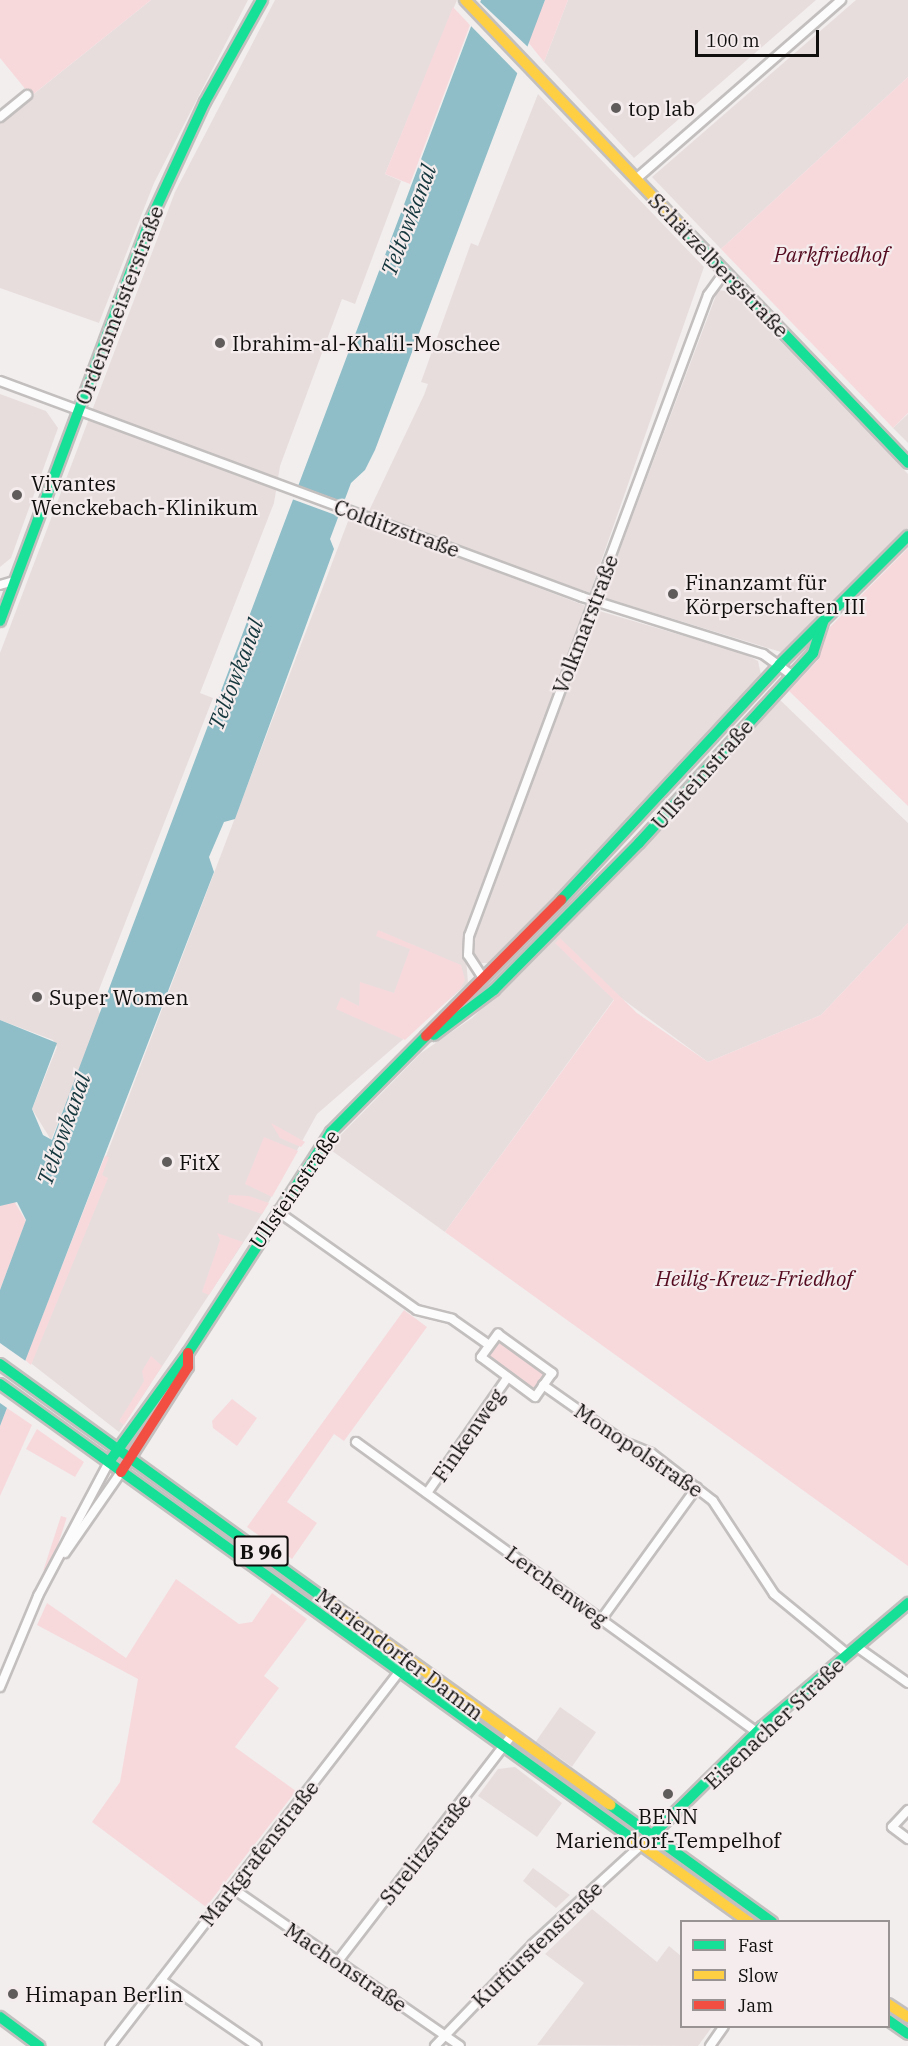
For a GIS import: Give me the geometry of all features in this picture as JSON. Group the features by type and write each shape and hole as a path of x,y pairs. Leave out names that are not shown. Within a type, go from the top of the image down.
{"street":[{"name":"Ordensmeisterstraße","path":"0,618 176,162 262,0"},
{"path":"636,179 841,0"},
{"name":"Schätzelbergstraße","path":"468,3 908,463"},
{"path":"0,117 27,95"},
{"name":"Volkmarstraße","path":"483,978 471,963 469,936 708,295 725,272"},
{"name":"Colditzstraße","path":"0,381 594,601 746,648 780,664 792,675"},
{"name":"Ullsteinstraße","path":"0,1687 58,1561 109,1462 188,1353 276,1210 331,1132 553,908 780,664 908,536"},
{"path":"0,585 14,581"},
{"name":"Ullsteinstraße","path":"422,1041 469,1013 565,919 813,653 824,619"},
{"path":"752,694 763,705"},
{"path":"553,908 565,919"},
{"path":"483,978 494,990"},
{"path":"276,1210 417,1310 452,1320 489,1346"},
{"path":"498,1334 552,1373 535,1396 481,1358 489,1346 498,1334"},
{"name":"Ullsteinstraße","path":"58,1561 121,1472 188,1367 188,1353"},
{"name":"Mariendorfer Damm","path":"0,1364 408,1660 642,1845 746,1920"},
{"name":"Finkenweg","path":"427,1492 508,1377"},
{"name":"Mariendorfer Damm","path":"0,1384 400,1671 651,1836 769,1920"},
{"name":"Monopolstraße","path":"543,1385 697,1487 732,1524 774,1594 847,1654"},
{"name":"Lerchenweg","path":"356,1442 603,1617 757,1732"},
{"path":"603,1617 697,1487"},
{"name":"Eisenacher Straße","path":"642,1845 757,1732 908,1603"},
{"path":"856,1647 908,1683"},
{"name":"Markgrafenstraße","path":"110,2046 408,1660"},
{"name":"Strelitzstraße","path":"338,1961 508,1740"},
{"path":"908,1810 892,1827 908,1839"},
{"name":"Kurfürstenstraße","path":"435,2046 642,1845"},
{"name":"Machonstraße","path":"232,1888 460,2046"},
{"path":"161,1980 257,2046"},
{"path":"890,2005 908,2017"},
{"path":"0,2017 39,2046"},
{"path":"890,2021 908,2034"},
{"path":"710,2046 723,2028"}],"shaded area":[{"path":"151,0 248,0 154,183 99,323 0,288 0,121"},
{"path":"275,0 457,0 385,174 401,181 355,304 342,299 280,466 274,503 200,693 213,698 95,1000 101,1017 51,1140 32,1109 57,1047 53,1040 0,1020 0,653 175,192"},
{"path":"568,0 816,0 634,158 544,62"},
{"path":"856,0 908,0 908,77 721,249 652,177"},
{"path":"538,94 704,267 590,593 368,513 424,395 428,384 421,382 471,243 478,246"},
{"path":"718,290 733,292 908,474 908,528 781,652 602,597"},
{"name":"Vivantes Wenckebach-Klinikum","path":"0,394 46,411 58,428 11,558 0,567"},
{"path":"908,414 908,443 893,428"},
{"path":"350,516 586,606 464,932 468,983 317,1114 262,1214 119,1432 28,1361"},
{"path":"596,610 745,654 758,661 761,675 592,860 489,963 480,963 474,954 475,934"},
{"path":"778,698 908,823 908,923 821,1015 708,1062 617,995 445,1232 328,1148 421,1053 472,1018 573,918"},
{"path":"560,1707 596,1732 572,1767 536,1741"},
{"path":"515,1767 562,1803 537,1837 478,1796 498,1769"},
{"path":"533,1868 570,1895 556,1908 523,1881"},
{"path":"592,1909 657,1962 669,1946 680,1955 680,2028 711,2028 698,2046 537,2045 584,1983 545,1954"}],"green space":[{"path":"0,0 151,0 31,96 0,58"},
{"path":"545,0 568,0 544,62 528,42"},
{"path":"453,7 470,25 410,184 385,174"},
{"name":"Parkfriedhof","path":"908,77 908,413 893,428 721,249"},
{"path":"908,548 908,806 789,691 818,660 827,630"},
{"name":"Heilig-Kreuz-Friedhof","path":"908,923 908,1566 445,1232 614,1000 555,943 560,938 637,1013 708,1062 821,1015"},
{"path":"378,930 461,965 465,980 460,989 405,1040 336,1009 341,997 359,1006 360,982 394,993 410,949 376,936"},
{"path":"271,1123 305,1142 301,1147 280,1138"},
{"path":"264,1137 298,1151 272,1197 245,1184"},
{"path":"105,1156 109,1157 102,1175 108,1178 31,1365 25,1360"},
{"path":"229,1195 249,1196 269,1203 262,1214 228,1202"},
{"path":"14,1201 26,1221 0,1290 0,1206"},
{"path":"217,1233 243,1242 209,1295 202,1292 220,1240"},
{"path":"404,1310 427,1327 344,1441 334,1434 287,1502 317,1523 292,1559 247,1527"},
{"path":"502,1342 541,1369 544,1377 537,1388 529,1388 489,1358 495,1344"},
{"path":"151,1356 162,1366 124,1425 119,1421 144,1381 142,1371"},
{"path":"232,1399 257,1418 237,1446 213,1428 212,1421"},
{"path":"7,1408 32,1425 0,1496 0,1426"},
{"path":"37,1429 84,1462 75,1477 26,1449"},
{"path":"139,1471 339,1615 391,1658 136,1476"},
{"path":"61,1516 67,1518 49,1572 43,1570"},
{"path":"176,1579 239,1624 252,1622 272,1593 307,1619 264,1676 279,1688 235,1747 296,1791 206,1907 92,1822 120,1782 138,1679 37,1625 47,1603 126,1658"}],"water":[{"name":"Teltowkanal","path":"481,0 545,0 375,450 365,470 351,483 330,539 334,549 235,819 224,822 209,857 214,872 0,1426 0,1290 26,1220 17,1202 0,1206 0,1020 57,1043 32,1109 43,1135 52,1140"}],"pier":[{"path":"478,0 529,48 519,75 468,23"},
{"path":"297,485 347,503 342,517 292,499"},
{"path":"0,1343 27,1362 10,1410 0,1403"}],"traffic: fast":[{"path":"0,621 149,223 205,102 262,0"},
{"path":"681,226 908,463"},
{"path":"561,900 780,664 908,536"},
{"path":"434,1035 494,990 639,843 813,653 823,622"},
{"path":"109,1462 188,1353 331,1132 426,1036"},
{"path":"0,1364 329,1602"},
{"path":"0,1384 633,1839"},
{"path":"651,1836 762,1727 908,1603"},
{"path":"610,1805 769,1920"},
{"path":"0,2017 39,2046"},
{"path":"890,2021 908,2034"}],"traffic: slow":[{"path":"465,0 681,226"},
{"path":"329,1602 610,1805"},
{"path":"633,1839 746,1920"},
{"path":"890,2005 908,2017"}],"traffic: jam":[{"path":"426,1036 561,900"},
{"path":"121,1472 188,1367 188,1353"}],"place":[{"name":"top lab","path":"616,108"},
{"name":"Ibrahim-al-Khalil-Moschee","path":"220,343"},
{"name":"Vivantes Wenckebach-Klinikum","path":"17,495"},
{"name":"Finanzamt für Körperschaften III","path":"673,594"},
{"name":"Super Women","path":"37,997"},
{"name":"FitX","path":"167,1162"},
{"name":"BENN Mariendorf-Tempelhof","path":"668,1794"},
{"name":"Himapan Berlin","path":"13,1994"}]}
